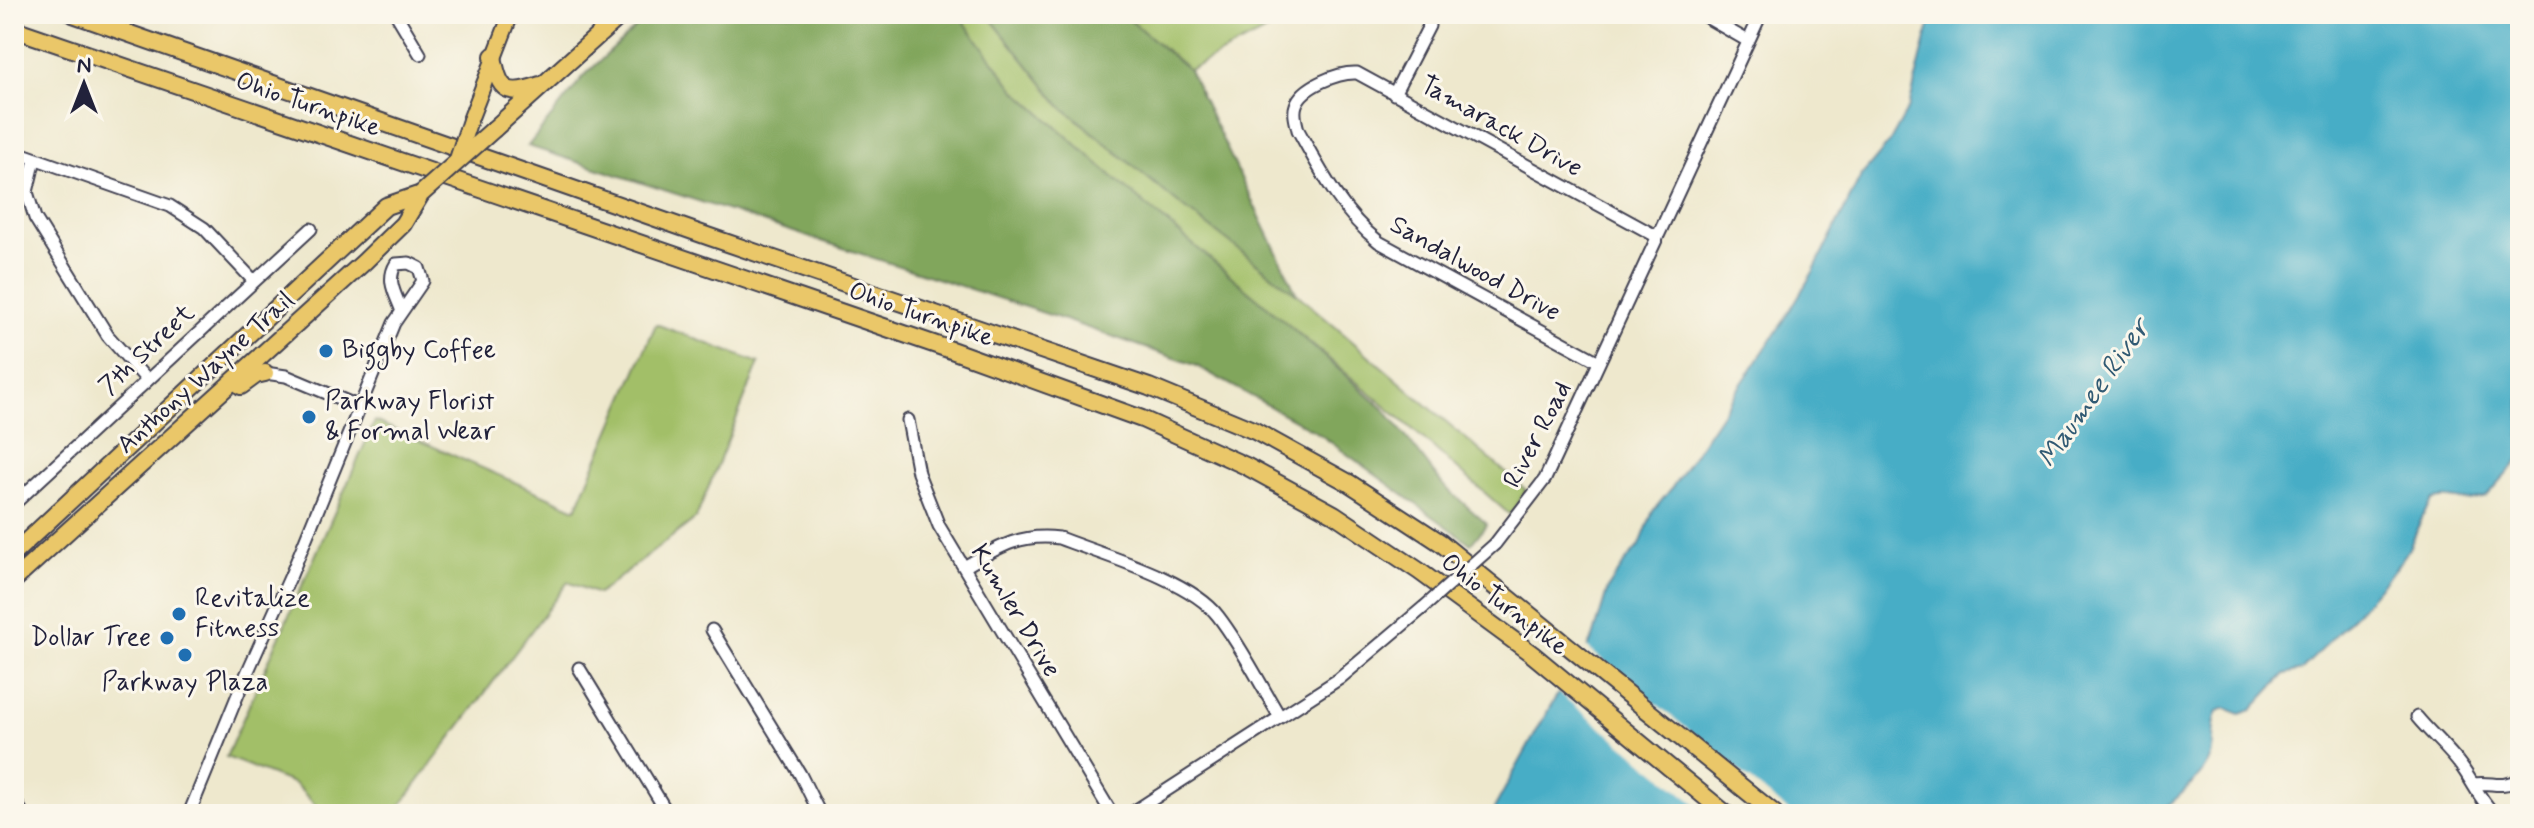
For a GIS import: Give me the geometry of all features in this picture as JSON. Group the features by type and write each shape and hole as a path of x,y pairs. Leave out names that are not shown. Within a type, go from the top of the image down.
{"highway":[{"name":"Ohio Turnpike","path":"73,14 1149,387 1255,431 1349,483 1441,543 1775,814"},
{"name":"Anthony Wayne Trail","path":"14,580 403,224 421,194 457,159 622,14"},
{"name":"Ohio Turnpike","path":"14,29 939,346 1142,419 1246,466 1334,514 1419,571 1532,654 1726,814"},
{"path":"493,56 497,80 505,89 519,92 545,83"},
{"name":"Anthony Wayne Trail","path":"14,553 386,206 421,194"},
{"path":"95,507 250,379 265,373"}],"main road":[{"path":"457,159 511,14"}],"street":[{"path":"396,14 420,54"},
{"path":"1394,94 1429,26 1427,14"},
{"path":"1701,14 1748,41"},
{"name":"River Road","path":"1130,814 1339,679 1495,544 1545,479 1761,14"},
{"name":"Tamarack Drive","path":"1322,82 1346,72 1357,73 1656,236"},
{"name":"Sandalwood Drive","path":"1322,82 1306,91 1296,103 1298,130 1342,204 1360,227 1379,242 1599,362"},
{"path":"14,151 170,206 215,238 253,280"},
{"path":"35,159 27,192 35,218 108,336 147,380"},
{"name":"7th Street","path":"14,504 311,229"},
{"path":"189,814 401,309"},
{"path":"269,348 273,364 286,376"},
{"path":"265,373 286,376 360,407"},
{"name":"Kumler Drive","path":"908,420 918,473 939,526 1112,814"},
{"path":"964,567 1008,542 1048,537 1059,538 1126,563 1176,585 1218,615 1280,717"},
{"path":"712,630 800,774 820,814"},
{"path":"579,668 668,814"},
{"path":"2417,717 2459,762 2490,810"},
{"path":"2473,784 2497,787 2520,779"},
{"path":"2490,810 2497,787"},
{"path":"14,799 23,814"}],"green space":[{"path":"650,14 958,14 1015,90 1386,411 1444,486 1487,524 1471,544 1318,433 1195,365 528,146 584,76"},
{"path":"958,14 987,14 1061,106 1178,203 1297,294 1526,490 1510,515 1015,90"},
{"path":"987,14 1127,14 1131,21 1189,70 1297,294 1178,203 1061,106"},
{"path":"1127,14 1299,14 1189,70 1131,21"},
{"path":"656,324 759,363 696,518 598,594 568,582 394,814 324,814 295,784 226,757 375,421 576,509"}],"water":[{"name":"Maumee River","path":"1932,14 2520,14 2520,459 2486,497 2470,501 2450,498 2433,500 2405,555 2302,670 2285,674 2252,710 2240,714 2225,708 2218,711 2211,756 2202,773 2158,814 1491,814 1551,705 1593,638 1608,588 1640,545 1653,511 1783,322 1813,272 1861,176 1889,143 1909,107"}],"pier":[{"path":"1584,645 1792,814 1708,814 1555,690"}],"place":[{"name":"Biggby Coffee","path":"326,351"},
{"name":"Parkway Florist & Formal Wear","path":"309,417"},
{"name":"Revitalize Fitness","path":"179,614"},
{"name":"Dollar Tree","path":"167,638"},
{"name":"Parkway Plaza","path":"185,655"}]}
